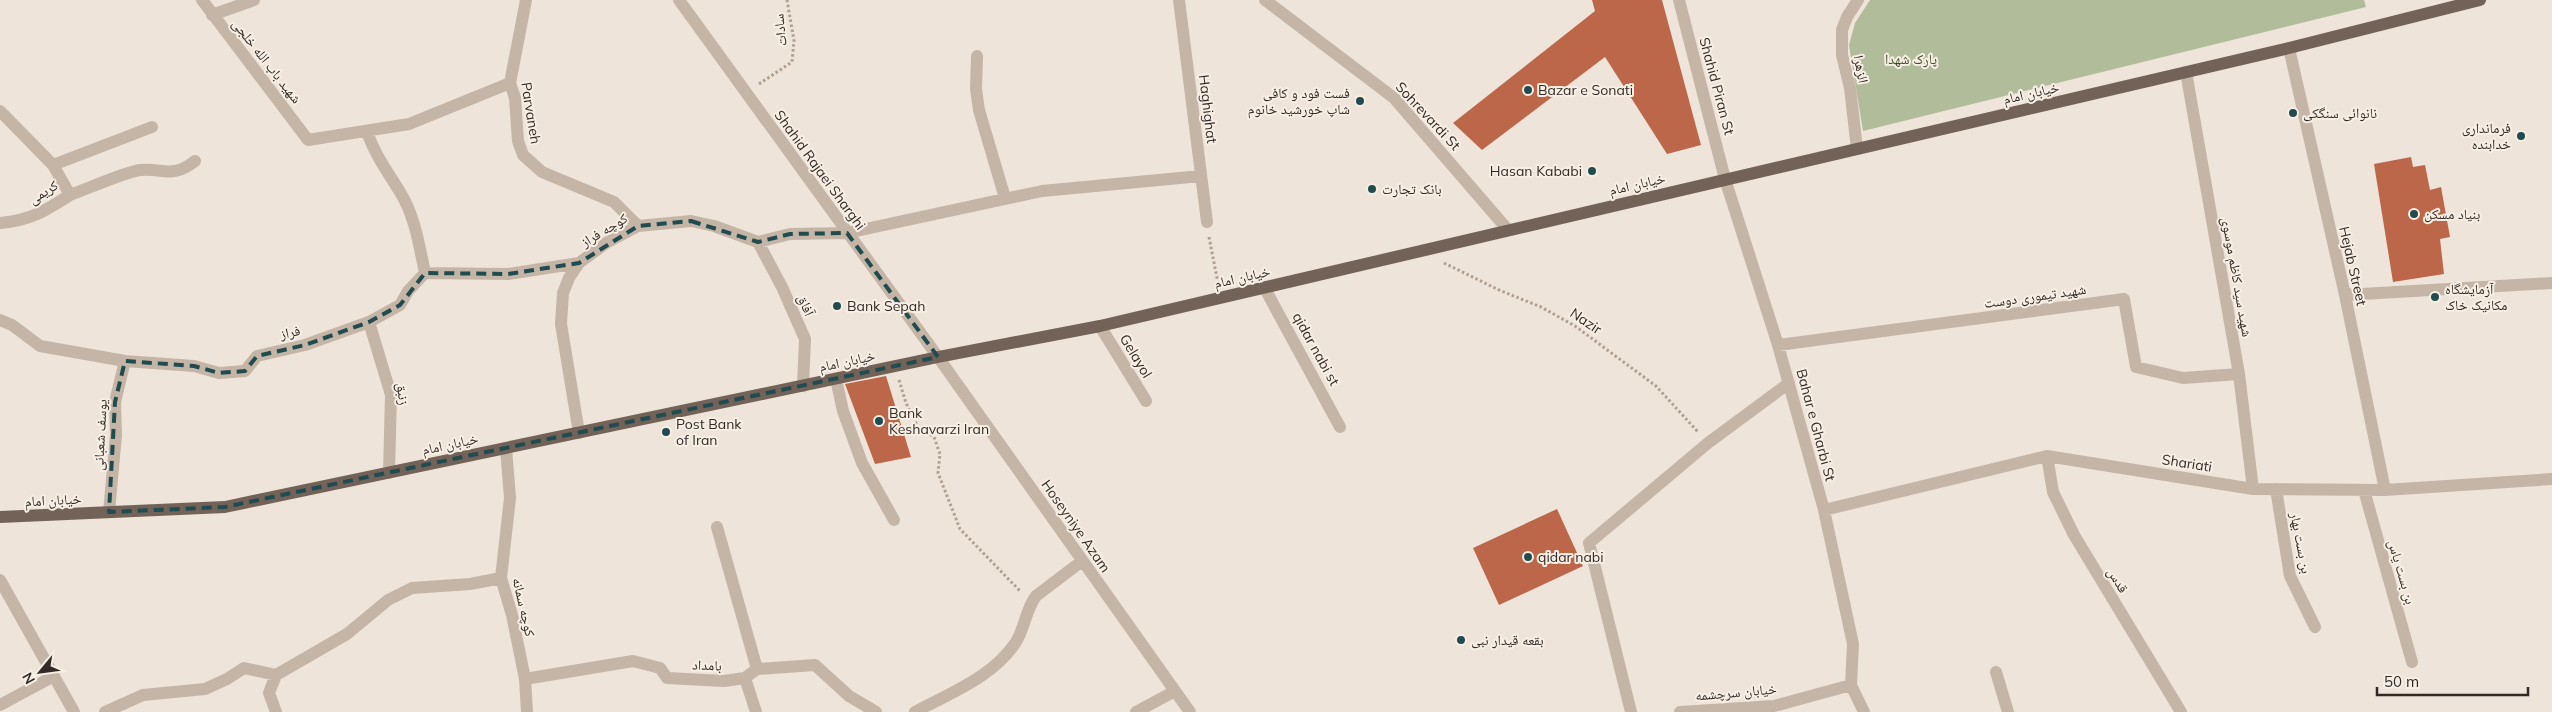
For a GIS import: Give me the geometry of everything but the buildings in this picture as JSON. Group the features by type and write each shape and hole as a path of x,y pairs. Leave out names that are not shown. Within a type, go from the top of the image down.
{"main road":[{"name":"خیابان امام","path":"0,517 225,507 938,357 1100,326 2289,48 2480,0"}],"street":[{"name":"شهید باب الله خلجی","path":"202,0 308,140 367,131"},
{"path":"212,15 254,0"},
{"name":"Parvaneh","path":"526,0 510,83 515,98 518,142 523,155 542,172 614,202 638,226"},
{"name":"Shahid Rajaei Sharghi","path":"680,0 938,357"},
{"name":"Haghighat","path":"1179,0 1207,222"},
{"name":"Sohrevardi St","path":"1265,0 1394,98 1508,230"},
{"name":"Shahid Piran St","path":"1679,0 1725,179"},
{"name":"الزهرا","path":"1857,149 1850,88 1842,55 1842,30 1847,17 1858,0"},
{"name":"Hejab Street","path":"2289,48 2345,295 2385,490"},
{"path":"977,56 976,89 979,110 1005,198"},
{"name":"شهید سید کاظم موسوی","path":"2186,72 2239,374 2253,489"},
{"path":"510,83 409,124 367,131 371,146 401,193 416,230 424,273 508,274 579,263"},
{"name":"کریمی","path":"0,111 53,165 70,195 41,214 18,221 0,223"},
{"path":"53,165 152,126"},
{"path":"70,195 139,170 161,173 174,172 185,169 195,161"},
{"path":"758,242 790,234 847,233 1005,198 1089,185 1201,176"},
{"name":"Bahar e Gharbi St","path":"1725,179 1778,345 1824,510 1853,644 1851,685"},
{"name":"کوچه فراز","path":"579,433 561,324 563,293 568,278 579,263 606,243 638,226 690,221 714,226 758,242"},
{"name":"آفاق","path":"758,242 782,287 805,339 803,386"},
{"name":"فراز","path":"0,320 12,326 40,346 126,361 194,366 219,373 245,370 257,356 305,345 369,322 400,305 408,290 424,273"},
{"path":"2345,295 2552,283"},
{"name":"qidar nabi st","path":"1264,287 1340,427"},
{"name":"شهید تیموری دوست","path":"1778,345 2124,299 2136,367 2184,378 2239,374"},
{"name":"زنبق","path":"369,322 391,395 388,473"},
{"name":"Gelayol","path":"1100,326 1146,401"},
{"name":"Hoseyniye Azam","path":"938,357 1190,712"},
{"name":"یوسف شعبانی","path":"109,512 116,435 115,402 126,361"},
{"path":"836,379 843,411 862,463 894,520"},
{"path":"1631,712 1590,543 1708,444 1789,383"},
{"name":"کوچه سمانه","path":"506,448 510,498 501,578 512,614 525,679 527,712"},
{"name":"Shariati","path":"1824,510 2047,456 2253,489 2385,490 2552,479"},
{"name":"قدس","path":"2047,456 2053,492 2074,535 2181,712"},
{"name":"بن بست بهار","path":"2276,489 2290,576 2314,627"},
{"name":"بن بست یاس","path":"2364,490 2412,662"},
{"path":"716,527 757,669"},
{"path":"915,712 987,673 1015,643 1026,624 1031,602 1036,596 1082,561"},
{"path":"276,712 269,693 276,676 347,634 388,600 412,588 470,584 501,578"},
{"path":"0,580 74,712"},
{"name":"بامداد","path":"525,679 632,661 660,668 667,678 724,681 745,678"},
{"path":"756,712 745,678 757,669 815,665 849,696 876,712"},
{"path":"105,712 143,695 205,689 227,679 244,668 276,676"},
{"path":"1996,672 2008,712"},
{"path":"0,705 54,676"},
{"path":"1851,685 1864,712"},
{"name":"خیابان سرچشمه","path":"1680,712 1774,706 1851,685"},
{"path":"1136,712 1175,691"}],"path":[{"name":"سادات","path":"746,92 792,62 794,41 787,0"},
{"path":"1207,222 1220,297"},
{"name":"Nazir","path":"1431,248 1446,265 1541,307 1575,326 1656,386 1708,444"},
{"path":"896,366 906,403 918,427 934,437 940,454 938,472 960,529 1031,602"}],"highlighted area":[{"path":"691,221 758,242 790,234 847,233 938,357 225,507 109,512 115,402 125,361 194,366 219,373 245,371 257,356 305,345 369,322 400,305 425,273 508,274 579,263 638,226"}],"green space":[{"name":"پارک شهدا","path":"1870,0 2364,0 2366,7 1863,131 1849,45 1855,23"}],"place":[{"name":"Bazar e Sonati","path":"1528,90"},
{"name":"فست فود و کافی شاپ خورشید خانوم","path":"1360,101"},
{"name":"نانوائی سنگکی","path":"2293,113"},
{"name":"فرمانداری خدابنده","path":"2521,136"},
{"name":"Hasan Kababi","path":"1592,171"},
{"name":"بانک تجارت","path":"1372,189"},
{"name":"بنیاد مسکن","path":"2414,214"},
{"name":"آزمایشگاه مکانیک خاک","path":"2435,297"},
{"name":"Bank Sepah","path":"837,306"},
{"name":"Bank Keshavarzi Iran","path":"879,421"},
{"name":"Post Bank of Iran","path":"666,432"},
{"name":"qidar nabi","path":"1528,557"},
{"name":"بقعه قیدار نبی","path":"1461,640"}]}
